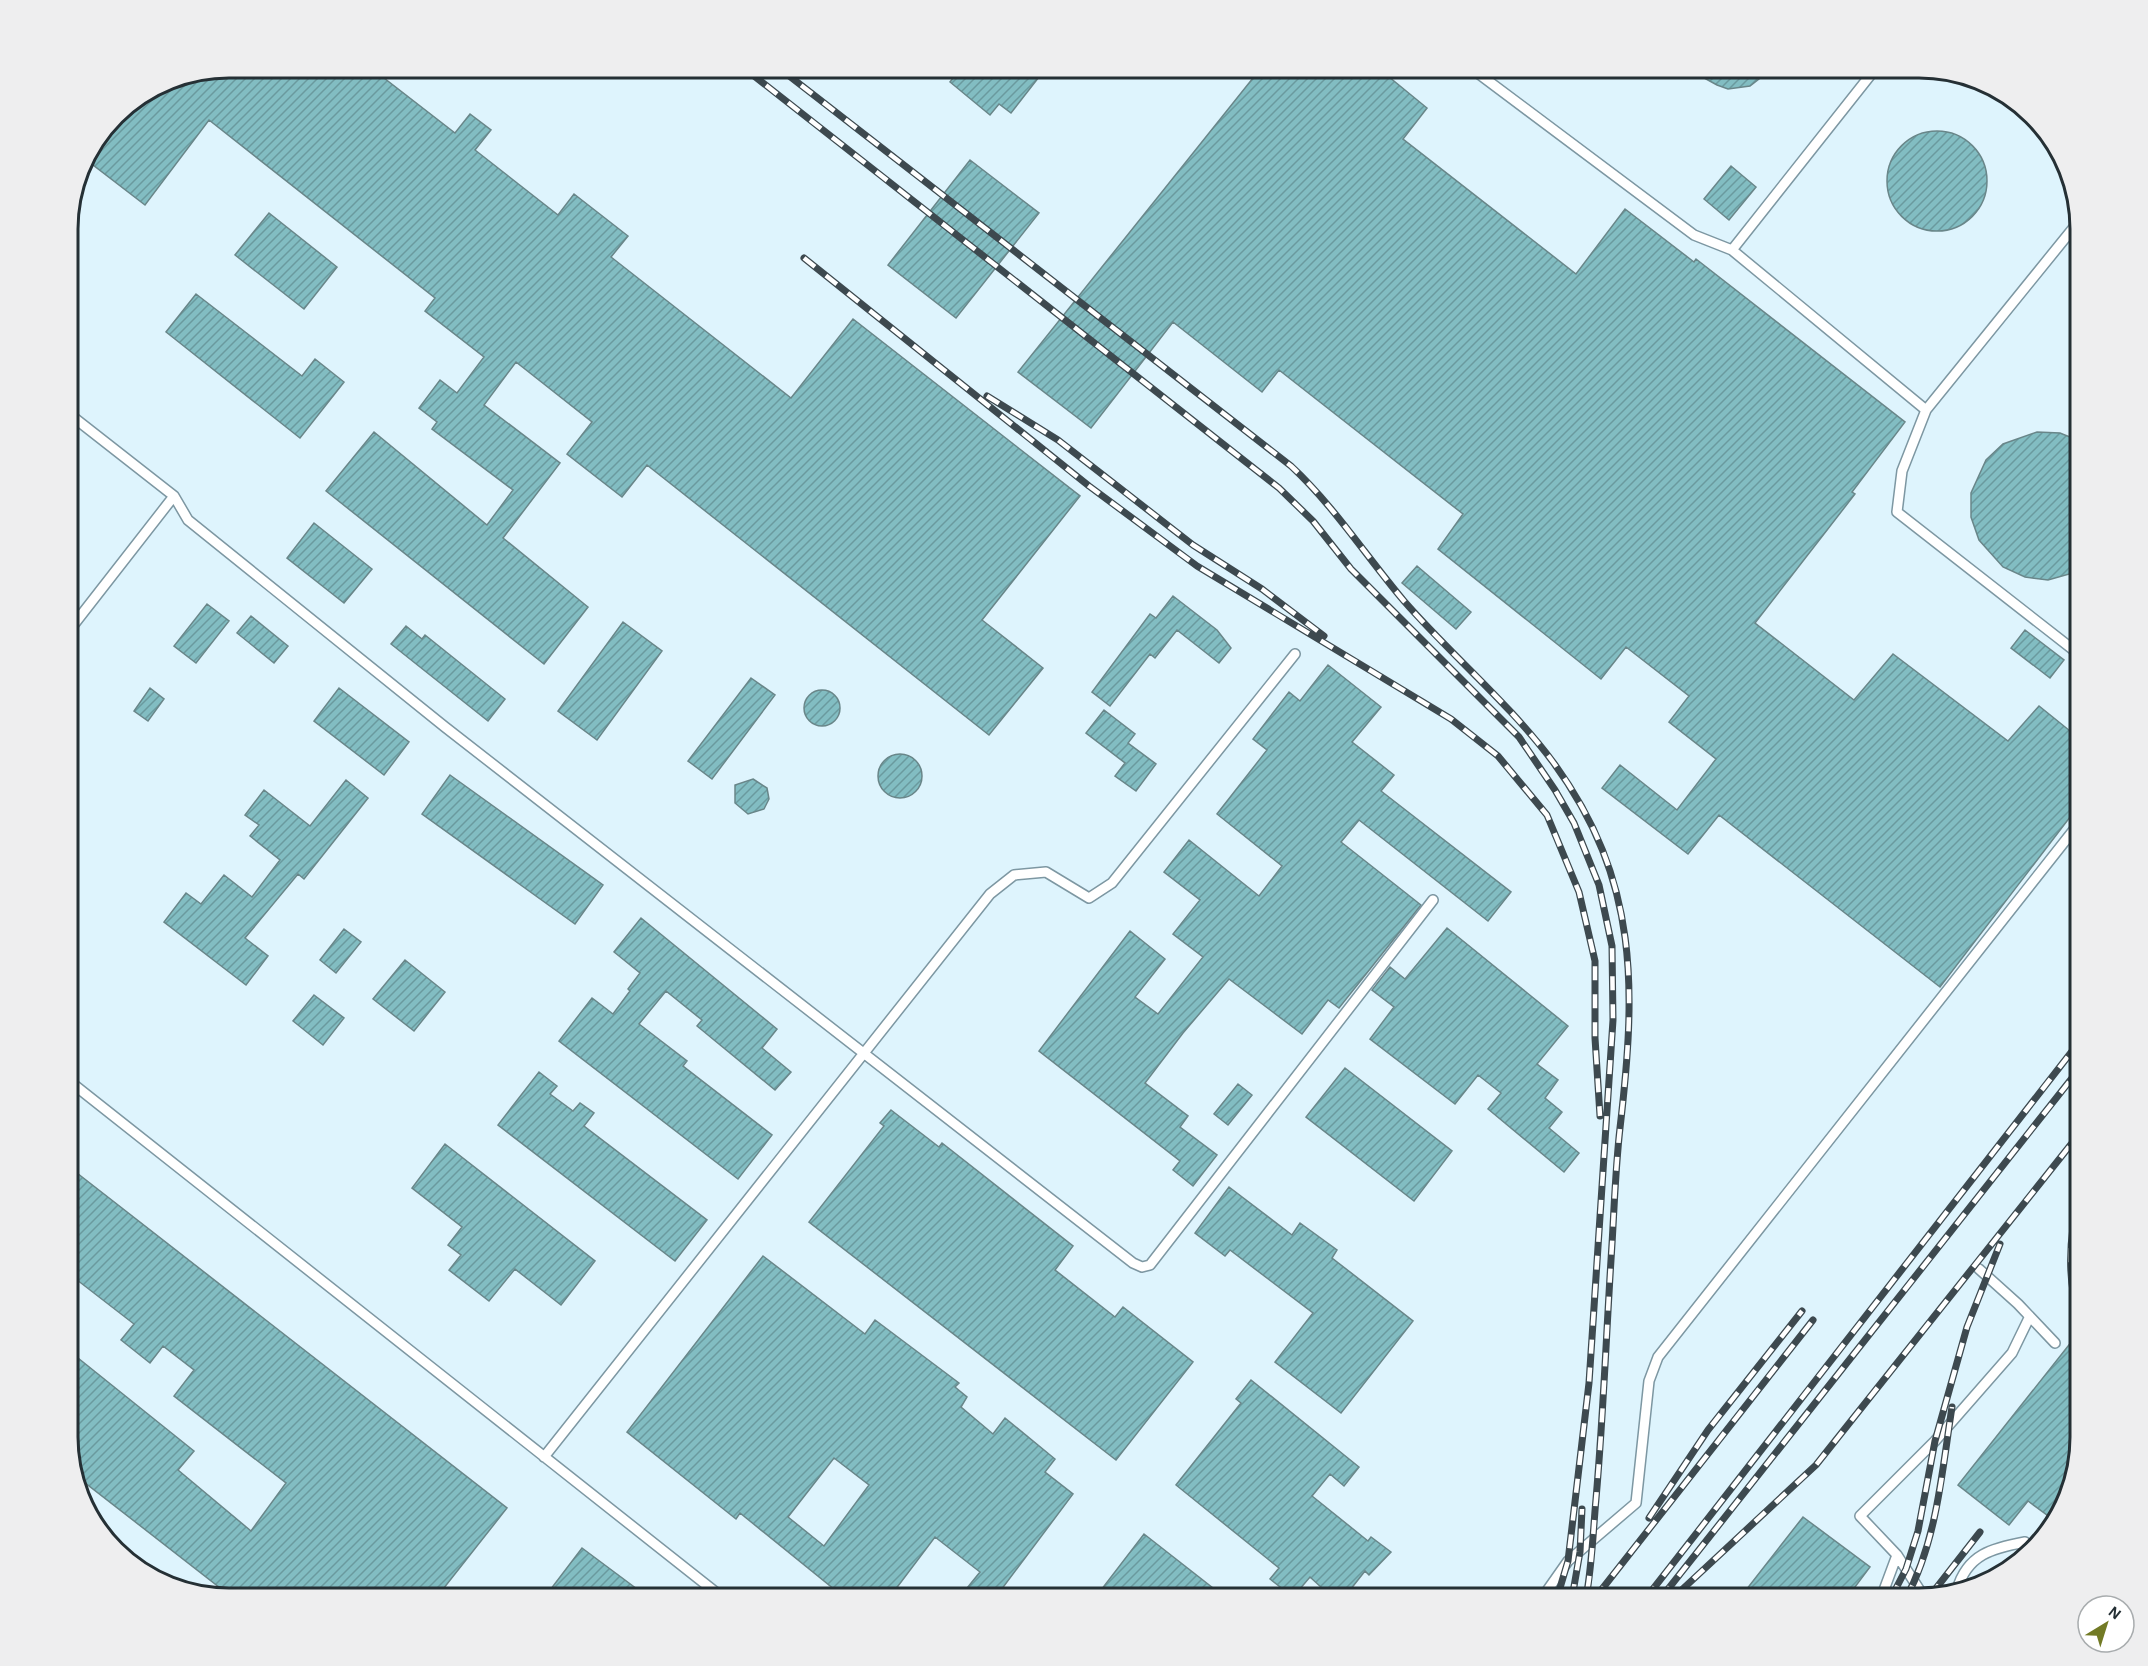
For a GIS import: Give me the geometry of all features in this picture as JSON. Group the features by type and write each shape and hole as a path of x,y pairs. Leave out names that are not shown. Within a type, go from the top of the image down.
{"lane":[{"path":"1484,78 1694,235 1732,250 1926,410"},
{"path":"1732,250 1868,78"},
{"path":"2070,232 1926,410 1902,471 1897,512 2070,647"},
{"path":"78,421 174,496 188,520 436,720 864,1052 944,1118 1132,1263 1142,1267 1150,1265 1432,900"},
{"path":"78,619 174,496"},
{"path":"544,1457 990,894 1014,875 1046,872 1089,898 1112,884 1295,654"},
{"path":"1550,1588 1568,1562 1636,1503 1648,1381 1658,1357 2070,835"},
{"path":"78,1088 709,1588"},
{"path":"1979,1269 2018,1304 2055,1343"},
{"path":"1918,1588 1897,1555 1860,1516 1935,1440 2013,1353 2029,1318"},
{"path":"1959,1583 1960,1578 1983,1553 1993,1548 2025,1542"},
{"path":"1885,1588 1897,1555"}],"building":[{"path":"229,78 384,78 455,133 470,114 491,130 475,150 558,215 574,194 628,236 611,257 791,398 853,319 1080,496 982,620 1043,668 989,735 647,465 622,497 567,454 592,422 516,362 484,405 560,463 503,538 588,607 544,664 326,491 374,432 487,525 513,490 432,429 437,422 419,408 440,380 457,393 484,357 425,311 435,298 209,120 145,205 93,165 103,145 129,115 153,98 190,83"},
{"path":"953,78 1038,78 1011,113 999,104 990,115 950,82"},
{"path":"1253,78 1390,78 1427,108 1403,139 1576,274 1625,209 1694,262 1696,259 1905,422 1852,492 1855,494 1755,623 1854,700 1893,654 2008,741 2039,706 2070,731 2070,817 1940,987 1719,815 1688,854 1602,788 1620,765 1677,810 1716,759 1669,722 1689,696 1626,647 1601,679 1438,549 1463,514 1279,370 1262,392 1173,322 1091,428 1018,372"},
{"path":"1704,78 1760,78 1750,86 1728,89"},
{"path":"1937,131 1956,135 1972,146 1983,162 1987,181 1983,200 1972,216 1956,227 1937,231 1918,227 1902,216 1891,200 1887,181 1891,162 1902,146 1918,135"},
{"path":"970,160 1039,213 956,318 888,265"},
{"path":"1731,166 1756,187 1729,220 1704,199"},
{"path":"269,213 337,267 304,309 235,255"},
{"path":"196,294 302,376 315,359 344,382 300,438 166,332"},
{"path":"2037,432 2060,433 2070,437 2070,574 2048,580 2025,577 2003,567 1979,540 1971,517 1971,493 1986,460 2003,444"},
{"path":"314,523 372,569 344,603 287,558"},
{"path":"1417,566 1471,612 1456,629 1402,583"},
{"path":"1173,596 1217,630 1231,648 1219,663 1177,630 1155,658 1150,654 1110,706 1092,692 1150,614 1156,618"},
{"path":"207,604 229,621 196,663 174,646"},
{"path":"251,616 288,646 274,663 237,633"},
{"path":"623,622 662,651 597,740 558,711"},
{"path":"406,626 422,639 425,635 505,699 488,721 391,644"},
{"path":"2025,630 2064,660 2050,678 2011,648"},
{"path":"1328,665 1381,707 1352,742 1394,775 1381,791 1511,892 1488,921 1359,820 1341,842 1421,905 1339,1008 1328,1000 1302,1034 1229,979 1183,1033 1145,1083 1188,1116 1180,1127 1217,1155 1193,1186 1173,1170 1180,1161 1039,1051 1130,931 1165,959 1135,997 1158,1014 1203,957 1173,934 1200,900 1164,872 1189,840 1259,896 1282,866 1217,814 1267,750 1253,739 1289,692 1300,701"},
{"path":"751,678 775,695 712,779 688,761"},
{"path":"150,688 164,699 148,721 134,711"},
{"path":"339,688 409,742 384,775 314,721"},
{"path":"822,690 835,695 840,708 835,721 822,726 809,721 804,708 809,695"},
{"path":"1104,710 1135,734 1128,743 1156,764 1136,791 1115,776 1125,763 1086,733"},
{"path":"900,754 916,760 922,776 916,792 900,798 884,792 878,776 884,760"},
{"path":"450,775 603,885 575,924 422,814"},
{"path":"753,779 767,788 769,799 764,809 748,814 735,803 735,785"},
{"path":"346,780 368,798 304,879 298,874 245,938 268,956 246,985 164,922 186,893 201,904 224,875 252,897 280,860 250,836 259,825 245,815 264,790 310,826"},
{"path":"641,918 777,1029 762,1048 791,1072 775,1090 697,1026 702,1020 666,991 639,1024 687,1061 683,1066 772,1135 738,1179 559,1041 592,998 613,1014 630,991 628,989 640,973 614,952"},
{"path":"1447,928 1568,1026 1537,1064 1558,1080 1545,1098 1562,1112 1549,1128 1579,1153 1564,1172 1488,1109 1501,1093 1478,1075 1455,1104 1370,1039 1394,1007 1372,990 1390,967 1405,979"},
{"path":"344,929 361,942 336,973 320,960"},
{"path":"405,960 445,992 414,1031 373,999"},
{"path":"314,995 344,1018 323,1045 293,1021"},
{"path":"1345,1068 1452,1151 1414,1201 1306,1117"},
{"path":"539,1072 557,1086 550,1094 573,1111 580,1103 594,1113 584,1126 707,1220 675,1261 498,1125"},
{"path":"1238,1084 1252,1095 1228,1125 1214,1114"},
{"path":"891,1110 939,1147 942,1143 1073,1246 1055,1270 1115,1317 1123,1307 1193,1362 1116,1460 809,1222 884,1126 880,1123"},
{"path":"445,1144 595,1261 561,1305 515,1269 489,1301 449,1270 461,1255 448,1245 462,1227 412,1188"},
{"path":"78,1174 507,1508 444,1588 220,1588 85,1483 78,1447 78,1358 194,1451 178,1470 251,1531 286,1483 174,1396 194,1370 163,1346 150,1363 121,1340 134,1324 78,1281"},
{"path":"1229,1187 1292,1235 1300,1223 1311,1231 1337,1250 1332,1258 1413,1321 1341,1413 1275,1362 1313,1313 1230,1250 1225,1256 1195,1233"},
{"path":"763,1256 865,1334 875,1320 959,1383 955,1387 967,1397 961,1407 993,1434 1005,1418 1055,1459 1045,1472 1073,1494 1002,1588 967,1588 980,1572 935,1537 897,1588 833,1588 740,1513 736,1519 627,1432","holes":["834,1458 869,1485 824,1546 788,1517"]},
{"path":"2070,1344 2069,1457 2059,1495 2048,1516 2028,1501 2009,1525 1958,1485"},
{"path":"1251,1380 1359,1467 1344,1486 1330,1474 1312,1496 1368,1541 1371,1537 1391,1552 1369,1575 1365,1571 1352,1588 1322,1588 1310,1577 1301,1588 1282,1588 1270,1579 1279,1568 1176,1485 1241,1403 1236,1399"},
{"path":"1803,1517 1870,1567 1854,1588 1748,1588"},
{"path":"1144,1534 1213,1588 1103,1588"},
{"path":"582,1548 636,1588 552,1588"}],"railway":[{"path":"757,78 1279,488 1313,521 1351,569 1519,737 1574,823 1599,885 1612,946 1613,1020 1589,1383 1568,1561 1560,1588"},
{"path":"792,78 1291,466 1336,514 1404,601 1536,740 1582,806 1602,850 1617,894 1625,938 1629,983 1629,1029 1618,1144 1601,1439 1587,1588"},
{"path":"804,258 1089,486 1197,566 1451,719 1498,756 1547,815 1579,892 1595,961 1595,1038 1600,1116"},
{"path":"987,396 1058,440 1193,545 1262,589 1324,636"},
{"path":"1654,1588 2070,1054"},
{"path":"1669,1588 2070,1081"},
{"path":"1684,1588 1816,1465 2070,1146"},
{"path":"1896,1588 1906,1569 1918,1531 1935,1441 1967,1327 2000,1244"},
{"path":"1649,1518 1708,1430 1802,1311"},
{"path":"1603,1588 1813,1320"},
{"path":"1911,1588 1932,1529 1952,1407"},
{"path":"1574,1588 1580,1552 1582,1509"},
{"path":"1937,1587 1980,1532"}]}
